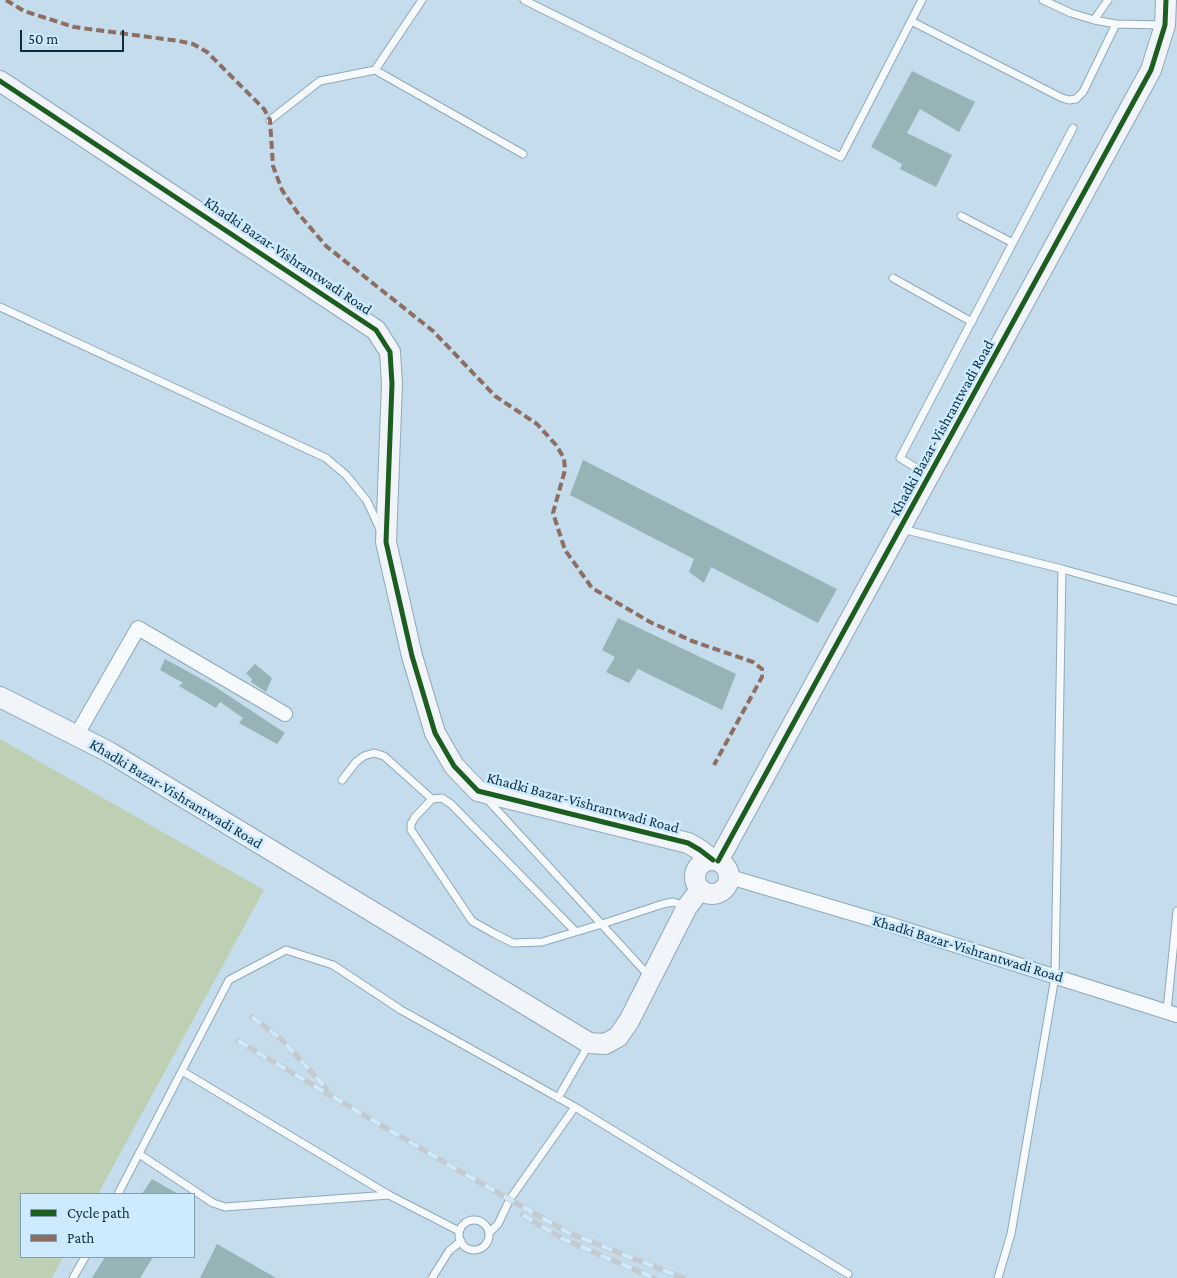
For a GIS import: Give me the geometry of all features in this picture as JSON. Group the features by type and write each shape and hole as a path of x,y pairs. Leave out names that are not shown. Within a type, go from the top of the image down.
{"street":[{"name":"Khadki Bazar-Vishrantwadi Road","path":"720,866 1151,70 1165,25 1166,0"},
{"name":"Khadki Bazar-Vishrantwadi Road","path":"0,81 376,330 390,352 392,384 386,542 412,656 435,732 454,766 478,791 688,843 720,866 895,926 1172,1013"},
{"path":"76,736 138,628 285,714"},
{"name":"Khadki Bazar-Vishrantwadi Road","path":"0,697 108,752 589,1043"},
{"path":"706,861 720,866 728,884 724,890 719,893 706,894 700,890 696,884 695,877 700,865 706,861"},
{"path":"589,1043 605,1044 618,1037 688,908 700,890"}],"lane":[{"path":"375,70 422,0"},
{"path":"524,0 841,157 922,0"},
{"path":"1043,0 1071,13 1094,20 1116,24 1165,25"},
{"path":"1094,20 1108,0"},
{"path":"912,21 1069,100 1076,99 1083,92 1116,24"},
{"path":"270,120 320,81 375,70 523,154"},
{"path":"930,476 900,458 1073,128"},
{"path":"961,216 1013,243"},
{"path":"893,278 972,322"},
{"path":"0,307 326,458 346,475 367,501 386,542"},
{"path":"902,528 1177,601"},
{"path":"998,1278 1012,1234 1055,976 1062,569"},
{"path":"342,780 356,762 364,756 374,753 384,756 432,799"},
{"path":"478,791 651,978"},
{"path":"575,931 451,804 442,798 432,799 415,817 411,824 411,830 472,920 513,943 542,942 662,904 673,902 688,908"},
{"path":"1172,1013 1177,911"},
{"path":"119,1193 229,980 286,950 333,964 401,1010 576,1108 848,1274"},
{"path":"558,1098 589,1043"},
{"path":"182,1070 389,1196 460,1231"},
{"path":"489,1233 498,1224 510,1199 576,1108"},
{"path":"139,1154 213,1203 225,1206 389,1196"},
{"path":"478,1220 487,1227 488,1239 481,1248 470,1249 461,1242 460,1231 466,1222 478,1220"},
{"path":"432,1278 449,1251 461,1242"},
{"path":"74,1278 84,1258"}],"green space":[{"path":"0,739 264,890 99,1193 20,1193 20,1258 62,1258 52,1278 0,1278"}],"building":[{"path":"912,71 975,102 959,132 920,109 907,133 952,155 936,187 900,169 902,164 871,147"},
{"path":"583,460 837,589 818,623 711,567 704,583 689,572 694,559 570,495"},
{"path":"618,618 736,674 722,710 638,669 629,683 606,672 615,657 602,650"},
{"path":"165,659 214,686 285,733 277,744 239,723 243,718 220,702 216,708 179,686 183,683 160,670"},
{"path":"255,664 272,678 266,692 251,682 252,679 246,673"},
{"path":"152,1179 176,1193 143,1193"},
{"path":"217,1244 276,1278 200,1278"},
{"path":"104,1258 152,1258 140,1278 92,1278"}],"railway":[{"path":"252,1017 281,1039 326,1088"},
{"path":"238,1041 569,1233 683,1278"},
{"path":"523,1215 563,1239 654,1278"}],"marked path":[{"path":"6,0 24,11 74,27 193,44 207,52 264,109 270,120 273,166 282,190 297,212 326,246 433,331 495,396 537,424 556,445 564,458 565,470 553,513 565,550 592,588 650,622 692,641 753,662 762,669 762,677 714,765"}],"cycle path":[{"path":"718,861 1151,70 1165,25 1166,0"},
{"path":"0,81 376,330 390,352 392,384 386,542 412,656 435,733 454,766 478,791 688,843 713,860"}]}
